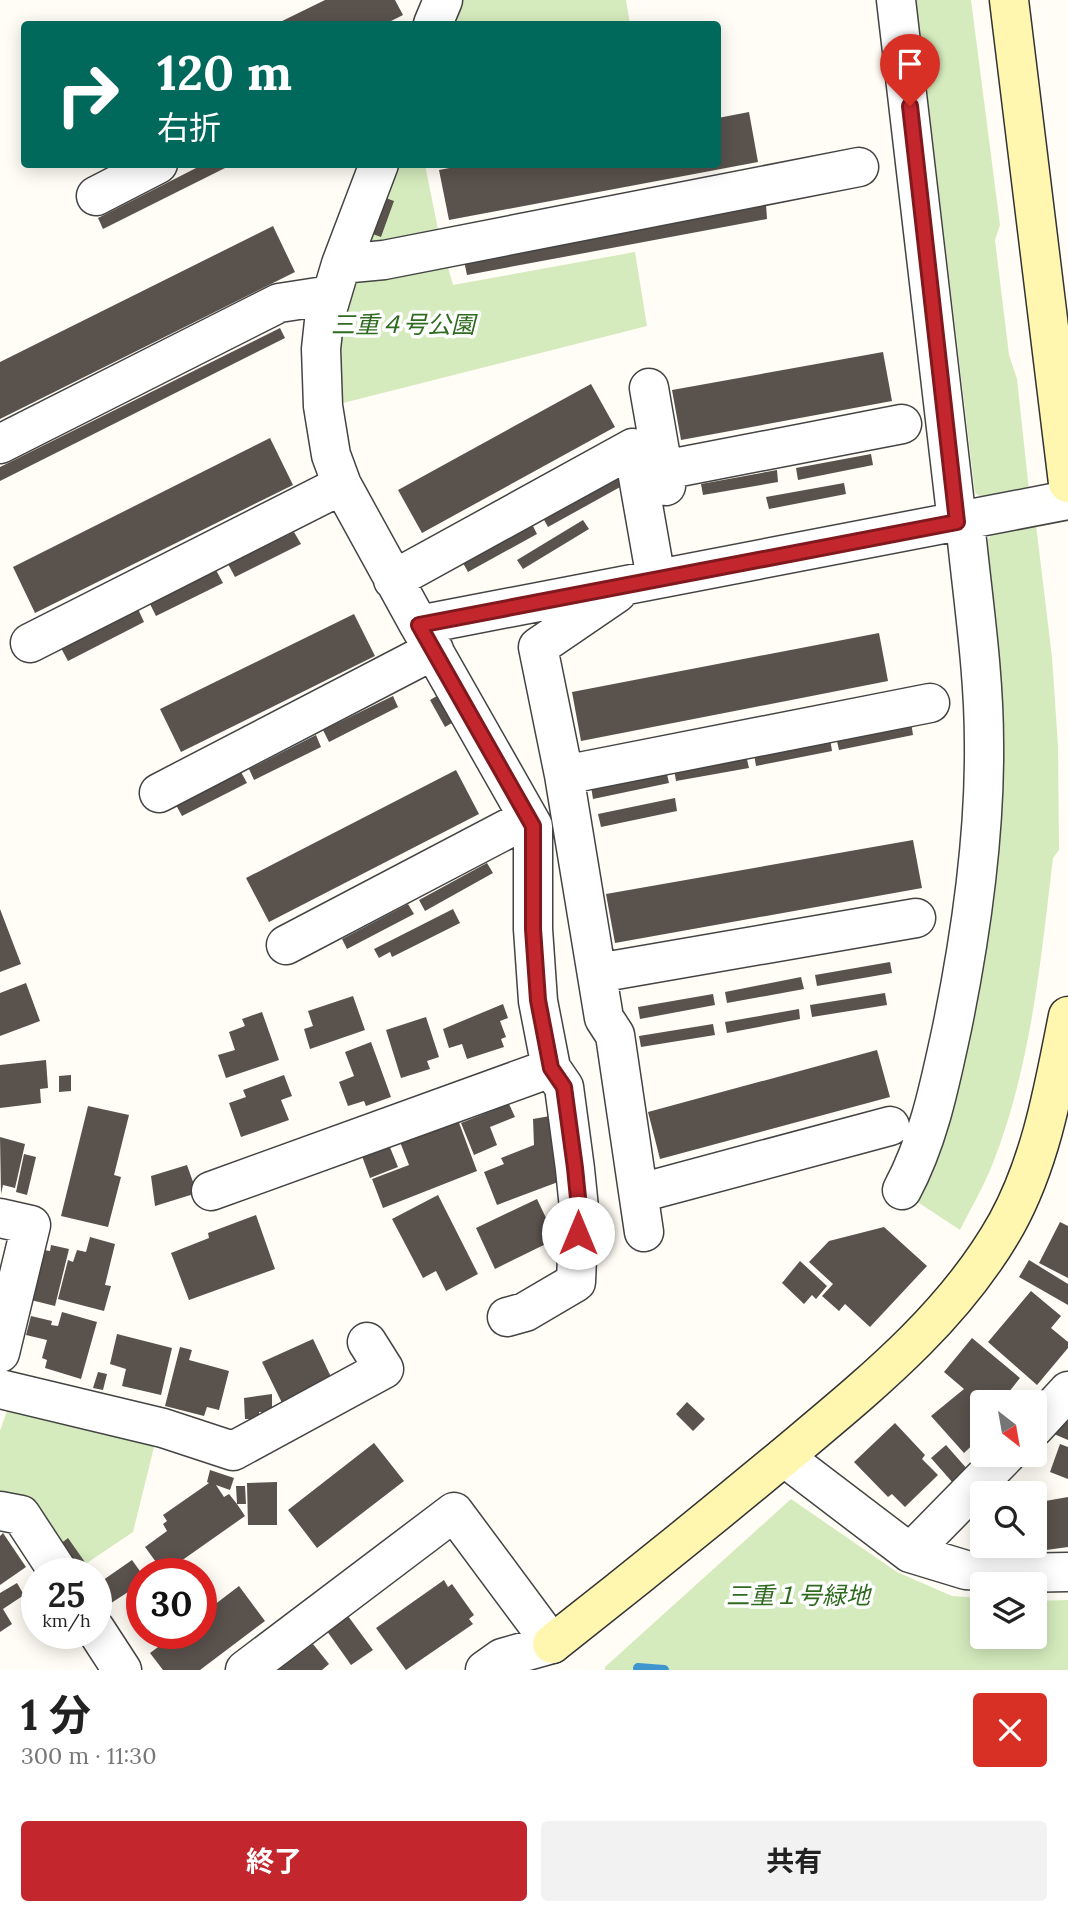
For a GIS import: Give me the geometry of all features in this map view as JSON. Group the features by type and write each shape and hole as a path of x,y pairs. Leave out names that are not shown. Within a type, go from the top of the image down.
{"street":[{"path":"434,21 443,0"},
{"path":"896,0 961,522 984,741 984,785 964,963 944,1063 926,1134 916,1165 902,1190"},
{"path":"1009,0 1068,483"},
{"path":"0,444 279,303 384,260 859,167"},
{"path":"96,197 150,168"},
{"path":"378,168 336,279 321,349 321,381 331,455 342,485 393,580 533,826 533,929 538,1000 551,1068 564,1087 575,1168 579,1208 576,1282 525,1312 506,1317"},
{"path":"649,388 664,470 656,579"},
{"path":"664,470 902,424"},
{"path":"393,580 633,448 656,579"},
{"path":"30,643 342,485"},
{"path":"159,793 427,637 656,579 1068,500"},
{"path":"644,1232 615,1035 604,1018 564,775 538,647 656,579"},
{"path":"564,775 930,703"},
{"path":"286,945 528,818"},
{"path":"598,973 916,918"},
{"path":"485,1670 502,1658 546,1657 880,1377 951,1302 992,1248 1018,1200 1050,1104 1068,1016"},
{"path":"211,1191 551,1068"},
{"path":"639,1193 890,1126"},
{"path":"0,1218 31,1225 0,1353"},
{"path":"0,1389 163,1428 233,1451 384,1369 367,1342"},
{"path":"1047,1414 1068,1391"},
{"path":"784,1457 910,1553 966,1570 1068,1572"},
{"path":"910,1553 994,1467"},
{"path":"0,1511 21,1515 49,1558"},
{"path":"245,1670 454,1512 546,1657"},
{"path":"108,1649 122,1670"}],"green space":[{"path":"454,0 626,0 630,21 444,21"},
{"path":"916,0 971,0 1000,225 995,240 1009,355 1017,379 1029,490 987,501 975,493"},
{"name":"三重４号公園","path":"395,168 426,168 440,239 453,285 635,252 647,326 339,404 336,362 341,321"},
{"path":"1036,525 1052,657 1058,746 1059,850 1053,858 1033,1012 1017,1089 993,1163 960,1230 916,1201 954,1088 981,549 991,535"},
{"path":"9,1405 156,1439 133,1532 94,1558 62,1558 0,1495 0,1431"},
{"name":"三重１号緑地","path":"791,1499 897,1572 952,1596 970,1597 970,1649 1047,1649 1047,1601 1068,1600 1068,1670 605,1670 605,1667"}],"building":[{"path":"325,0 395,0 403,15 391,21 282,21"},
{"path":"749,112 758,162 449,220 439,170 721,168 721,117"},
{"path":"196,168 225,168 103,229 98,218"},
{"path":"383,197 394,201 381,237 370,233"},
{"path":"766,204 767,219 467,275 464,261"},
{"path":"273,226 295,272 0,419 0,362"},
{"path":"280,328 285,338 0,481 0,467"},
{"path":"883,352 892,401 681,440 672,390"},
{"path":"591,384 615,427 422,533 398,490"},
{"path":"270,438 293,485 35,613 13,567"},
{"path":"871,454 873,465 798,480 796,468"},
{"path":"777,470 778,482 703,495 701,484"},
{"path":"617,476 622,486 548,527 543,518"},
{"path":"844,483 846,494 769,509 766,497"},
{"path":"583,520 589,529 523,569 517,560"},
{"path":"532,524 537,534 468,572 463,563"},
{"path":"294,532 301,544 235,577 228,564"},
{"path":"216,570 223,583 156,616 150,604"},
{"path":"138,609 144,622 68,661 61,648"},
{"path":"354,614 375,656 181,752 160,709"},
{"path":"879,633 888,681 581,741 572,692"},
{"path":"442,693 457,720 445,727 430,700"},
{"path":"393,696 398,707 329,742 323,730"},
{"path":"911,722 913,735 839,750 836,737"},
{"path":"316,735 321,747 254,780 249,769"},
{"path":"830,738 832,751 756,766 754,754"},
{"path":"746,755 749,768 676,781 674,769"},
{"path":"456,770 479,814 269,922 246,878"},
{"path":"666,770 669,783 593,799 591,786"},
{"path":"241,772 247,783 182,816 176,805"},
{"path":"675,798 677,811 601,827 598,814"},
{"path":"913,840 922,888 615,943 606,894"},
{"path":"487,863 493,873 425,911 419,900"},
{"path":"408,904 414,914 347,949 342,939"},
{"path":"0,909 21,964 0,972"},
{"path":"453,909 460,923 392,957 390,952 379,958 374,949"},
{"path":"890,962 892,973 817,986 815,975"},
{"path":"801,977 804,989 727,1003 725,992"},
{"path":"26,983 40,1021 0,1036 0,993"},
{"path":"885,993 887,1005 812,1017 810,1005"},
{"path":"713,994 715,1005 640,1019 638,1007"},
{"path":"353,996 365,1030 310,1049 304,1029 313,1026 308,1011"},
{"path":"503,1004 508,1018 500,1021 506,1037 501,1039 504,1047 467,1059 462,1044 449,1048 443,1029"},
{"path":"799,1009 800,1019 727,1033 725,1022"},
{"path":"262,1012 279,1060 226,1078 218,1055 235,1050 229,1032 245,1026 242,1019"},
{"path":"426,1017 439,1057 427,1061 430,1069 401,1078 386,1030"},
{"path":"713,1024 715,1035 641,1047 639,1036"},
{"path":"371,1042 391,1097 366,1106 364,1101 348,1106 339,1082 354,1076 345,1052"},
{"path":"877,1050 890,1097 660,1159 648,1112"},
{"path":"46,1060 48,1088 40,1089 41,1103 0,1108 0,1065"},
{"path":"71,1075 71,1091 59,1092 59,1076"},
{"path":"284,1075 292,1096 281,1100 289,1120 241,1137 229,1103 246,1097 243,1090"},
{"path":"509,1104 515,1117 490,1127 497,1145 474,1155 461,1123"},
{"path":"88,1106 129,1115 114,1175 121,1177 108,1227 61,1216"},
{"path":"550,1116 558,1182 497,1205 484,1172 504,1164 501,1158 534,1145 533,1119"},
{"path":"458,1120 477,1171 383,1208 372,1179 409,1165 400,1142"},
{"path":"0,1137 25,1144 15,1188 3,1185 1,1194"},
{"path":"389,1145 398,1167 370,1178 362,1156"},
{"path":"24,1154 36,1157 27,1195 16,1192"},
{"path":"187,1165 197,1193 155,1206 151,1176"},
{"path":"438,1195 478,1274 446,1291 436,1271 423,1278 392,1219"},
{"path":"537,1199 556,1239 495,1269 476,1228"},
{"path":"256,1215 275,1269 189,1300 171,1253 209,1238 208,1233"},
{"path":"1060,1222 1068,1226 1068,1278 1039,1263"},
{"path":"884,1227 927,1266 870,1327 845,1304 839,1311 822,1296 833,1284 809,1262 829,1241"},
{"path":"90,1237 115,1244 105,1285 111,1286 104,1311 58,1299 68,1260 73,1262 77,1250 86,1252"},
{"path":"51,1245 69,1249 55,1306 31,1300 44,1250 50,1251"},
{"path":"1029,1260 1068,1284 1068,1305 1019,1277"},
{"path":"800,1261 827,1286 816,1299 812,1295 804,1304 782,1283"},
{"path":"1031,1291 1061,1316 1051,1328 1068,1342 1068,1348 1037,1385 988,1342"},
{"path":"62,1312 97,1322 81,1379 45,1368 47,1360 42,1358 47,1340 26,1335 31,1316 52,1321 51,1325 58,1326"},
{"path":"117,1334 172,1348 161,1395 122,1386 126,1369 110,1364"},
{"path":"972,1338 1020,1378 1010,1390 970,1390 970,1447 964,1453 931,1416 964,1389 944,1372"},
{"path":"313,1339 332,1379 284,1407 262,1362"},
{"path":"180,1347 192,1350 189,1360 229,1371 219,1410 207,1407 204,1416 165,1406"},
{"path":"98,1372 107,1374 103,1390 93,1388"},
{"path":"272,1394 272,1412 259,1412 259,1419 245,1419 244,1398"},
{"path":"687,1402 705,1419 693,1431 676,1414"},
{"path":"1068,1418 1068,1440 1054,1434"},
{"path":"895,1423 925,1455 922,1459 938,1475 905,1507 892,1494 888,1497 854,1462"},
{"path":"374,1443 404,1481 317,1548 288,1510"},
{"path":"1060,1444 1068,1447 1068,1479 1050,1472"},
{"path":"946,1445 968,1470 953,1483 931,1458"},
{"path":"210,1470 234,1478 230,1490 216,1485 224,1497 229,1494 245,1516 185,1558 153,1558 145,1547 167,1531 163,1524 167,1521 163,1515 209,1483"},
{"path":"277,1482 277,1525 248,1525 247,1483"},
{"path":"236,1486 245,1486 246,1504 237,1504"},
{"path":"1068,1497 1068,1547 1047,1550 1047,1501"},
{"path":"3,1533 21,1560 21,1570 0,1585 0,1536"},
{"path":"68,1538 82,1558 69,1558 59,1545"},
{"path":"126,1564 126,1593 112,1602 112,1574"},
{"path":"444,1580 448,1587 452,1584 474,1615 469,1619 473,1624 406,1670 376,1628"},
{"path":"17,1583 21,1590 21,1597 3,1609 12,1624 0,1632 0,1593"},
{"path":"239,1586 265,1621 200,1670 163,1670 150,1653 155,1649 217,1649 217,1603"},
{"path":"348,1616 373,1650 351,1665 327,1631"},
{"path":"313,1644 329,1664 322,1670 278,1670"}],"waterway":[{"path":"638,1668 664,1670"}],"route":[{"path":"578,1233 579,1208 564,1087 551,1068 538,1000 533,929 533,826 419,625 957,522 910,106"}]}
